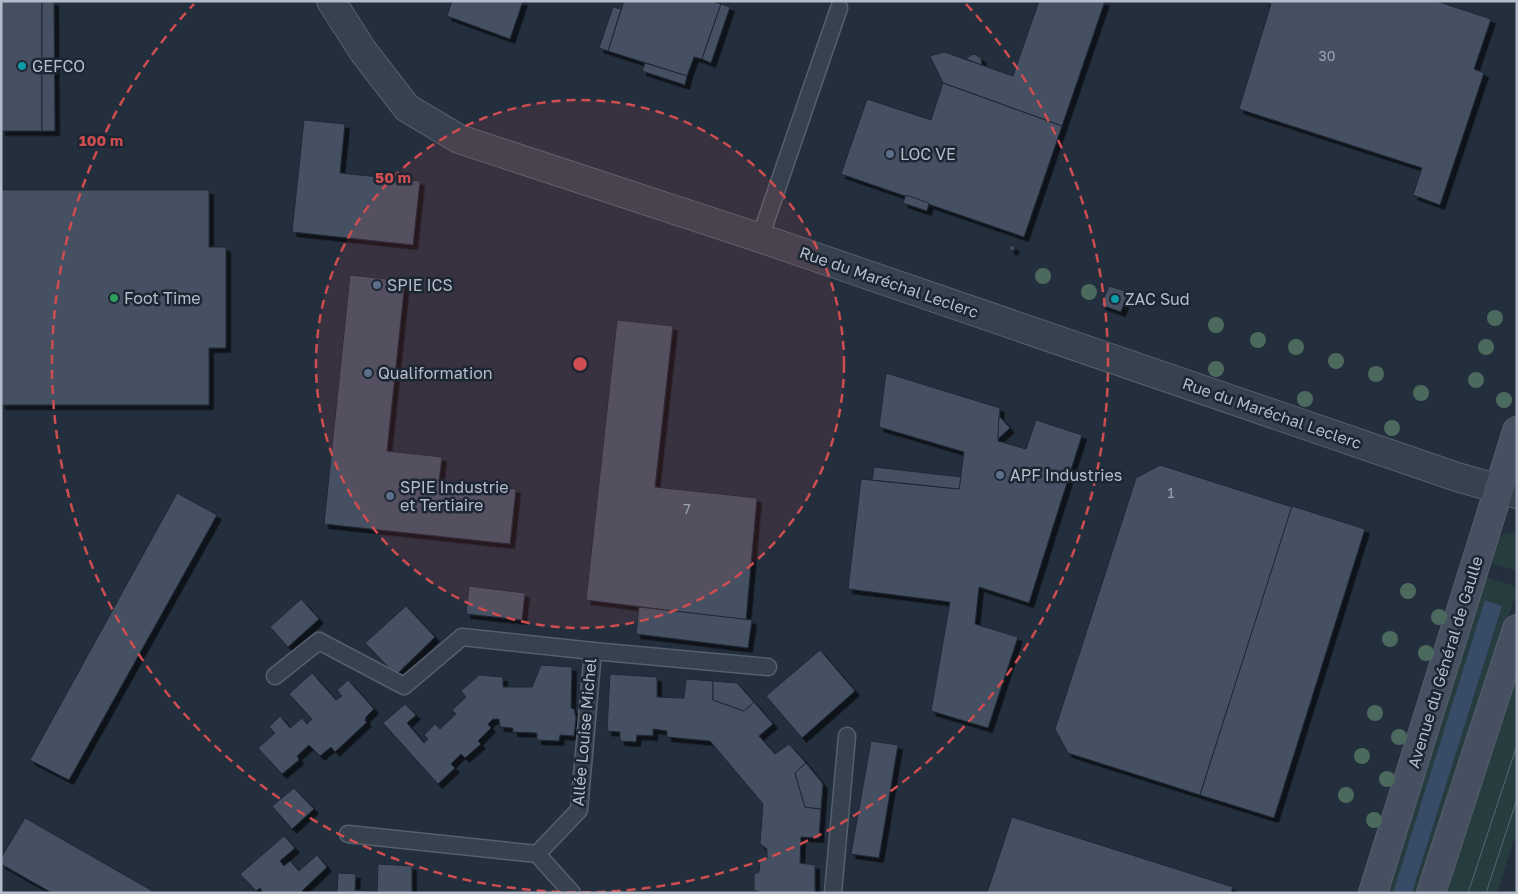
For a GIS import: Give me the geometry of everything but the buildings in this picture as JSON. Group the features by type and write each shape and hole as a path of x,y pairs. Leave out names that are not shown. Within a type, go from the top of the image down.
{"main road":[{"name":"Avenue du Général de Gaulle","path":"1373,893 1474,566 1508,491 1517,431"},
{"path":"1431,893 1517,629"}],"street":[{"name":"Rue du Maréchal Leclerc","path":"331,1 363,51 407,108 459,139 760,238 1457,477 1508,491"}],"lane":[{"path":"760,238 839,8"},
{"name":"Allée Louise Michel","path":"275,676 319,641 404,686 462,637 593,651 579,810 537,854"},
{"path":"593,651 768,667"},
{"path":"833,893 847,736"},
{"path":"348,834 537,854 572,893"}],"green space":[{"path":"1513,532 1517,534 1517,571 1487,562 1498,538"},
{"path":"1482,576 1517,587 1517,590 1422,893 1412,893 1502,606 1486,600 1393,893 1386,893"},
{"path":"1517,663 1517,830 1497,893 1444,893"}],"water":[{"path":"1485,600 1502,606 1412,893 1393,893"}],"tram line":[{"path":"1468,893 1517,745"},
{"path":"1486,893 1517,799"}],"place":[{"name":"GEFCO","path":"22,66"},
{"name":"LOC VE","path":"890,154"},
{"name":"SPIE ICS","path":"377,285"},
{"name":"Foot Time","path":"114,298"},
{"name":"ZAC Sud","path":"1115,299"},
{"name":"Qualiformation","path":"368,373"},
{"name":"APF Industries","path":"1000,475"},
{"name":"SPIE Industrie et Tertiaire","path":"390,496"}]}
